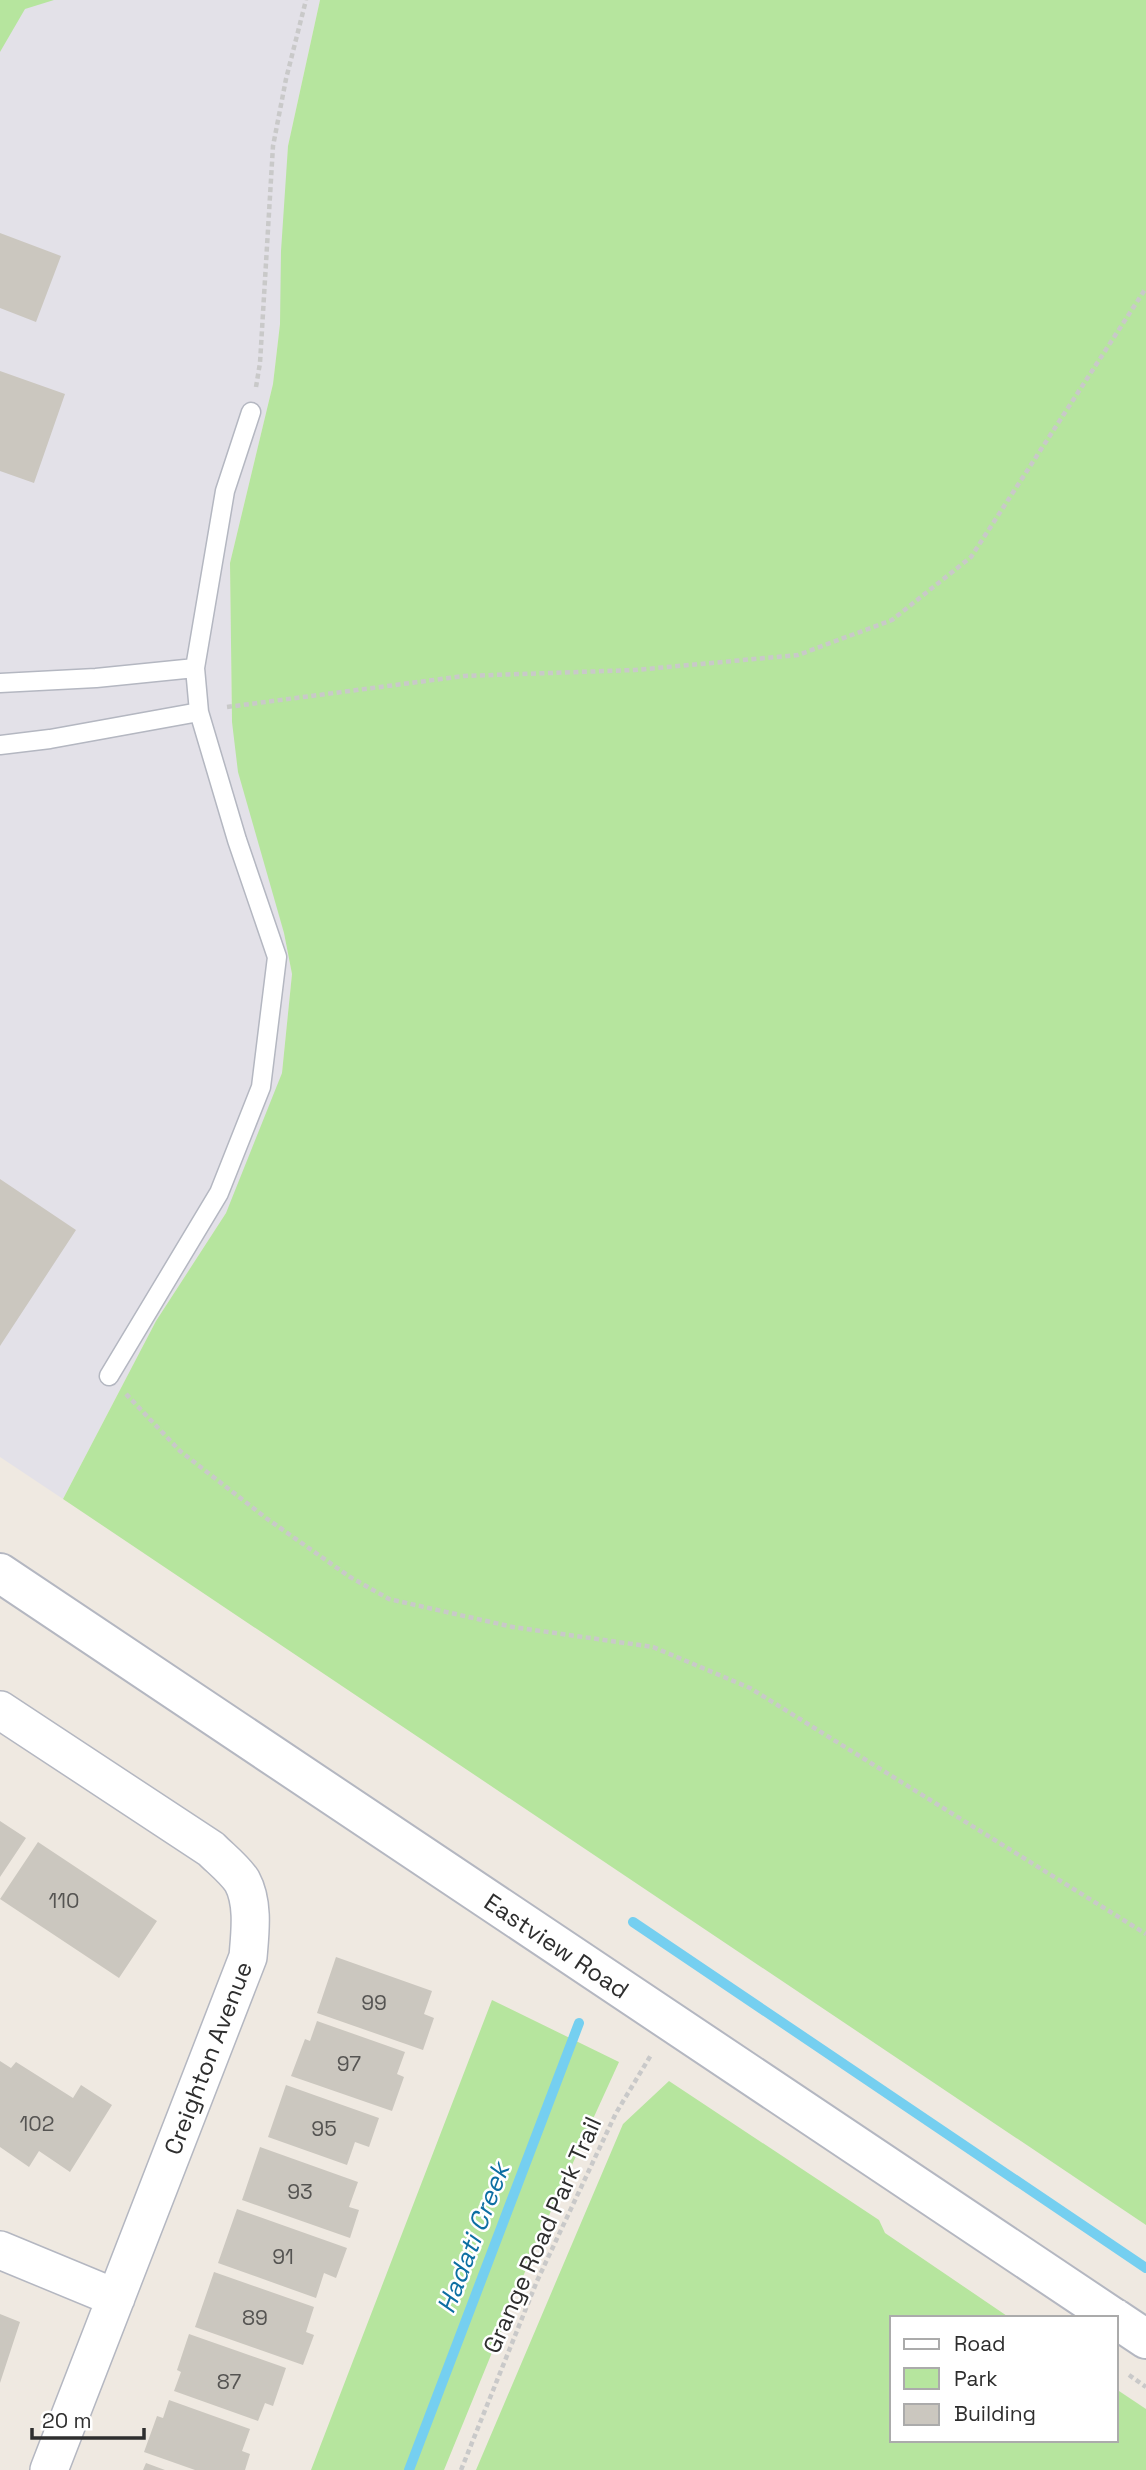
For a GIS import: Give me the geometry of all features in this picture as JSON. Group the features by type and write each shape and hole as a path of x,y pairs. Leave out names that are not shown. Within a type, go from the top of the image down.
{"street":[{"name":"Eastview Road","path":"0,1573 1112,2316"},
{"name":"Creighton Avenue","path":"0,1710 211,1850 242,1882 252,1920 248,1957 49,2470"},
{"path":"0,2250 116,2298"},
{"name":"Eastview Road","path":"1118,2320 1146,2339"}],"lane":[{"path":"109,1376 219,1193 261,1087 277,957 237,840 198,712 194,668 225,491 251,412"},
{"path":"0,683 96,678 194,668"},
{"path":"0,745 50,740 198,712"}],"path":[{"path":"251,412 260,363 273,146 306,0"},
{"path":"198,712 464,676 635,670 798,655 892,620 971,557 1146,288"},
{"path":"109,1376 191,1459 266,1518 349,1577 389,1599 513,1627 653,1647 750,1688 1146,1934"},
{"name":"Grange Road Park Trail","path":"461,2470 537,2281 616,2113 671,2022"}],"shaded area":[{"path":"0,0 320,0 288,146 280,324 273,384 230,563 232,722 292,974 282,1073 247,1168 226,1213 156,1321 63,1499 0,1457"}],"green space":[{"path":"0,0 54,0 25,9 0,52"},
{"path":"320,0 1146,0 1146,2225 63,1499 156,1321 226,1213 282,1073 292,974 284,933 238,772 232,722 230,563 273,384 280,324 281,251 288,146"},
{"path":"492,2000 619,2062 540,2235 444,2470 311,2470"},
{"path":"669,2081 879,2220 885,2233 1007,2316 890,2316 890,2442 1118,2442 1118,2390 1146,2409 1146,2470 476,2470 623,2124"}],"building":[{"path":"0,233 61,256 36,322 0,308"},
{"path":"0,371 65,394 34,483 0,471"},
{"path":"0,1179 76,1230 0,1346"},
{"path":"0,1821 26,1838 0,1877"},
{"path":"38,1842 157,1921 119,1978 0,1899"},
{"path":"336,1957 432,1991 424,2014 434,2018 423,2050 317,2013"},
{"path":"317,2021 405,2052 397,2074 404,2077 392,2111 291,2076 305,2039 310,2041"},
{"path":"0,2061 11,2068 16,2062 73,2098 81,2085 112,2105 70,2172 39,2151 29,2167 0,2147"},
{"path":"286,2085 379,2118 369,2147 355,2142 347,2165 268,2137"},
{"path":"260,2147 358,2182 349,2207 359,2210 350,2238 242,2200"},
{"path":"237,2209 347,2248 336,2278 324,2273 316,2298 218,2263"},
{"path":"214,2272 314,2307 306,2332 314,2335 303,2365 195,2327"},
{"path":"0,2314 20,2322 0,2383"},
{"path":"189,2334 286,2368 273,2406 265,2403 258,2421 174,2391 181,2372 177,2370"},
{"path":"169,2400 250,2429 242,2451 250,2454 245,2470 195,2470 144,2452 157,2416 163,2418"},
{"path":"146,2463 165,2470 143,2470"}],"waterway":[{"path":"633,1922 1146,2268"},
{"name":"Hadati Creek","path":"409,2470 579,2023"}]}
